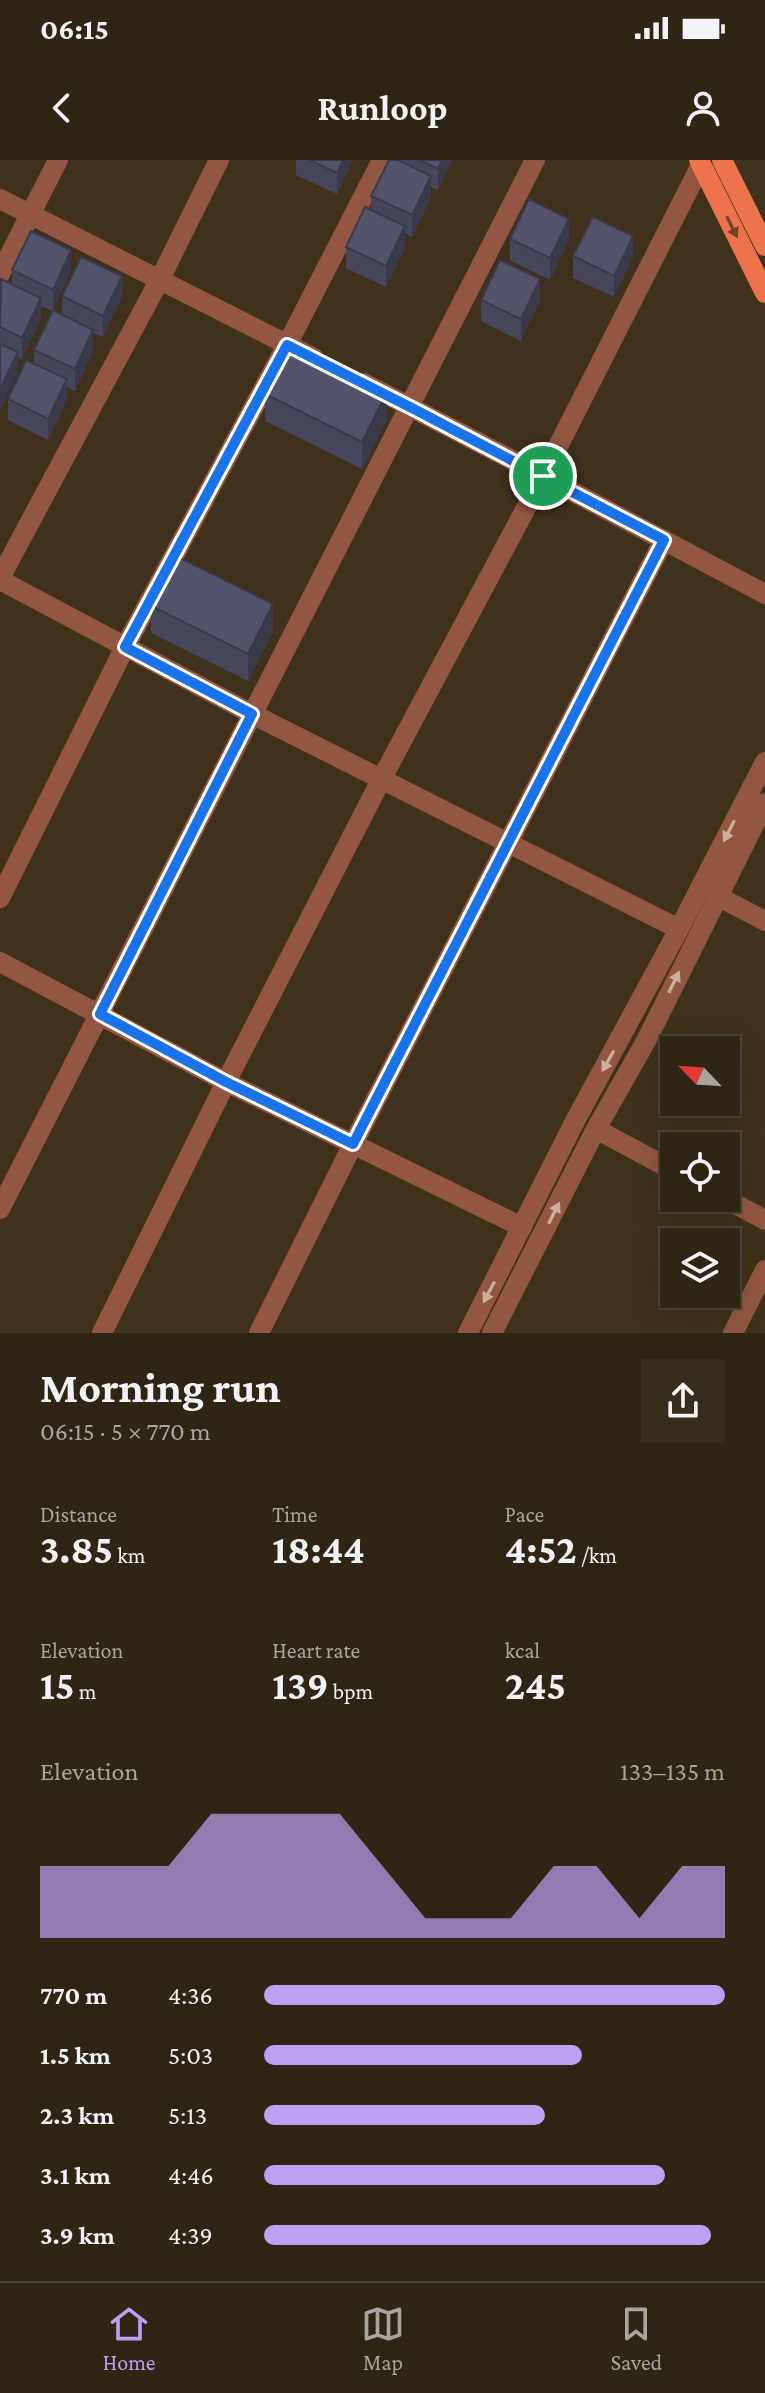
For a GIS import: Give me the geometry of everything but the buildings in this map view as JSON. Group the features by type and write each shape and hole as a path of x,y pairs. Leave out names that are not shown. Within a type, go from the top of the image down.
{"main road":[{"path":"722,160 765,246"},
{"path":"700,162 765,293"}],"street":[{"path":"0,274 58,160"},
{"path":"219,160 159,281 0,579 252,714 679,929"},
{"path":"0,898 125,647 382,160"},
{"path":"0,1209 535,160"},
{"path":"102,1333 226,1082 381,780 543,476 700,162"},
{"path":"0,199 410,407 765,594"},
{"path":"259,1333 664,540"},
{"path":"468,1333 575,1121 765,762"},
{"path":"492,1333 596,1129 646,1041 765,803"},
{"path":"717,896 765,921"},
{"path":"0,962 226,1082 522,1227"},
{"path":"596,1129 660,1163"},
{"path":"740,1207 765,1220"},
{"path":"733,1333 765,1270"}],"route":[{"path":"287,345 543,476 664,540 353,1144 226,1082 100,1014 252,714 125,647 287,345"}]}
